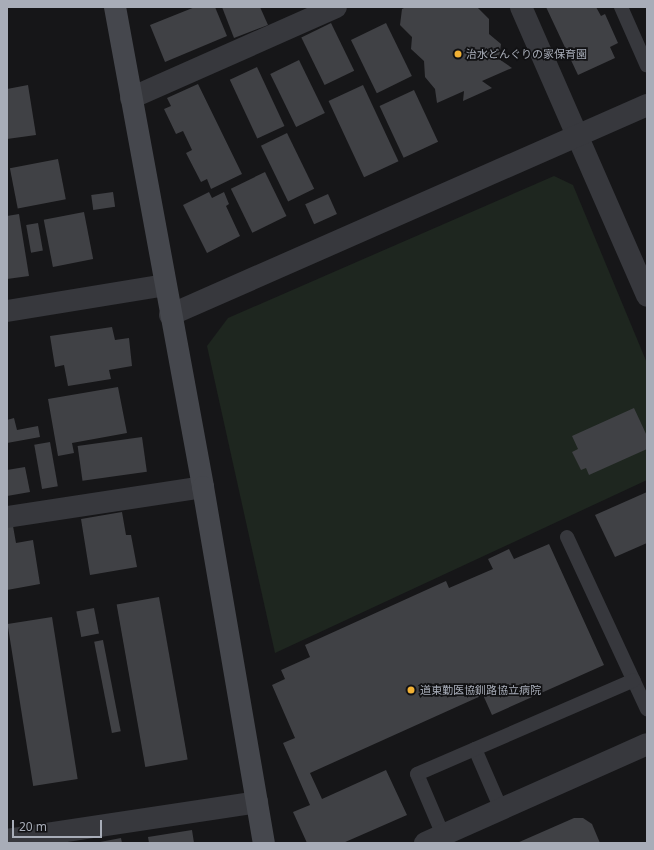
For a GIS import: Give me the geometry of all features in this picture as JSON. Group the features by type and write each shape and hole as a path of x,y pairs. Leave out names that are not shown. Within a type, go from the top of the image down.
{"street":[{"path":"115,7 170,315 203,487 264,843"},
{"path":"131,98 336,7"},
{"path":"521,7 647,296"},
{"path":"170,315 578,137 647,105"},
{"path":"7,312 165,285"},
{"path":"7,517 203,487"},
{"path":"434,839 647,744"},
{"path":"7,840 257,802"}],"lane":[{"path":"621,7 647,66"},
{"path":"567,537 647,709"},
{"path":"434,839 417,774 634,680"},
{"path":"475,749 501,809"}],"shaded area":[{"path":"554,176 573,185 647,363 647,480 275,653 207,346 228,318"}],"building":[{"path":"195,7 215,7 227,36 165,62 150,25"},
{"path":"222,7 260,7 268,25 234,38"},
{"name":"治水どんぐりの家保育園","path":"406,7 477,7 489,19 489,34 501,44 499,59 512,68 482,81 492,88 463,101 464,91 437,103 435,89 425,77 424,61 411,49 412,37 400,25 402,9"},
{"path":"546,7 596,7 601,16 605,14 618,43 610,47 615,58 578,75"},
{"path":"331,23 354,71 325,85 301,37"},
{"path":"386,23 412,76 377,93 351,40"},
{"path":"299,60 325,113 296,127 270,74"},
{"path":"257,67 284,126 257,139 230,80"},
{"path":"198,84 242,174 211,189 207,179 201,182 186,153 192,150 183,131 176,134 164,109 171,106 167,98"},
{"path":"28,85 36,135 7,139 7,89"},
{"path":"363,85 398,161 364,177 329,101"},
{"path":"414,90 438,142 404,158 380,106"},
{"path":"287,133 314,189 288,201 261,146"},
{"path":"58,159 66,199 18,209 10,168"},
{"path":"265,172 286,216 252,233 231,189"},
{"path":"113,192 115,207 93,210 91,195"},
{"path":"209,192 212,198 224,192 229,204 226,206 240,236 207,253 183,205"},
{"path":"328,194 337,214 314,224 305,204"},
{"path":"84,212 93,259 53,267 44,220"},
{"path":"19,214 29,276 7,279 7,216"},
{"path":"38,223 43,251 31,253 26,225"},
{"path":"112,327 115,340 129,338 132,366 109,370 111,379 68,386 64,365 55,367 50,336"},
{"path":"118,387 127,433 72,443 74,453 58,456 48,399"},
{"path":"634,408 647,436 647,449 589,475 586,468 581,470 572,452 578,449 572,436"},
{"path":"14,418 17,430 38,426 40,437 7,443 7,420"},
{"path":"142,437 147,472 83,481 78,446"},
{"path":"50,442 58,486 42,489 34,445"},
{"path":"25,467 30,492 7,496 7,470"},
{"path":"647,492 647,543 615,557 595,515"},
{"path":"122,512 126,535 131,535 137,567 90,575 81,519"},
{"path":"13,526 16,543 33,540 40,584 7,590 7,527"},
{"name":"道東勤医協釧路協立病院","path":"549,544 604,665 492,715 483,695 310,773 322,799 386,770 407,815 343,843 307,843 293,812 310,805 283,743 295,738 272,685 285,679 281,670 310,657 305,645 446,581 449,588 493,569 488,559 509,549 514,559"},
{"path":"159,597 188,759 145,767 117,604"},
{"path":"94,608 99,634 81,637 76,611"},
{"path":"52,617 78,779 33,786 8,624"},
{"path":"103,640 121,731 112,733 94,642"},
{"path":"574,818 583,818 592,824 600,843 517,843"},
{"path":"192,830 194,843 149,843 148,837"},
{"path":"121,838 122,843 100,843 100,842"}],"place":[{"name":"治水どんぐりの家保育園","path":"458,54"},
{"name":"道東勤医協釧路協立病院","path":"411,690"}]}
